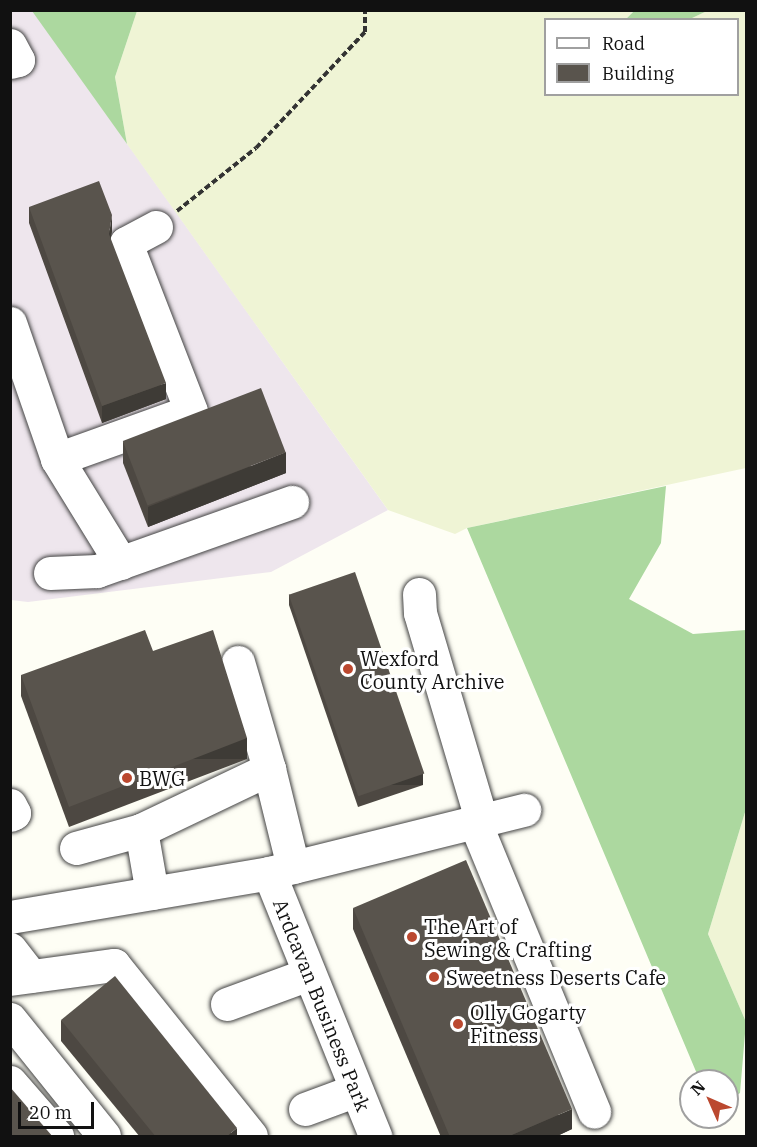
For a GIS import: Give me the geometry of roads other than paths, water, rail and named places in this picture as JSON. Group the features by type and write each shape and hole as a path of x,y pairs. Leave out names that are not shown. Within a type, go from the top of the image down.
{"street":[{"path":"10,45 18,60 10,62"},
{"path":"57,459 191,411 126,243 156,227"},
{"path":"10,323 57,459 122,562"},
{"path":"50,573 97,571 292,502"},
{"path":"419,594 420,613 431,661 479,812 476,825 594,1112"},
{"name":"Ardcavan Business Park","path":"238,662 269,769 281,870 309,974 375,1137"},
{"path":"76,848 141,830 269,769"},
{"path":"10,805 14,813 10,815"},
{"name":"Ardcavan Business Park","path":"10,917 281,870 476,825 524,810"},
{"path":"141,830 153,893"},
{"path":"10,950 21,977 114,965 252,1137"},
{"path":"227,1004 309,974"},
{"path":"10,1019 104,1137"},
{"path":"10,1082 57,1137"},
{"path":"305,1109 356,1090"}],"place":[{"name":"Wexford County Archive","path":"348,669"},
{"name":"BWG","path":"127,778"},
{"name":"The Art of Sewing & Crafting","path":"412,937"},
{"name":"Sweetness Deserts Cafe","path":"434,977"},
{"name":"Olly Gogarty Fitness","path":"458,1024"}]}
